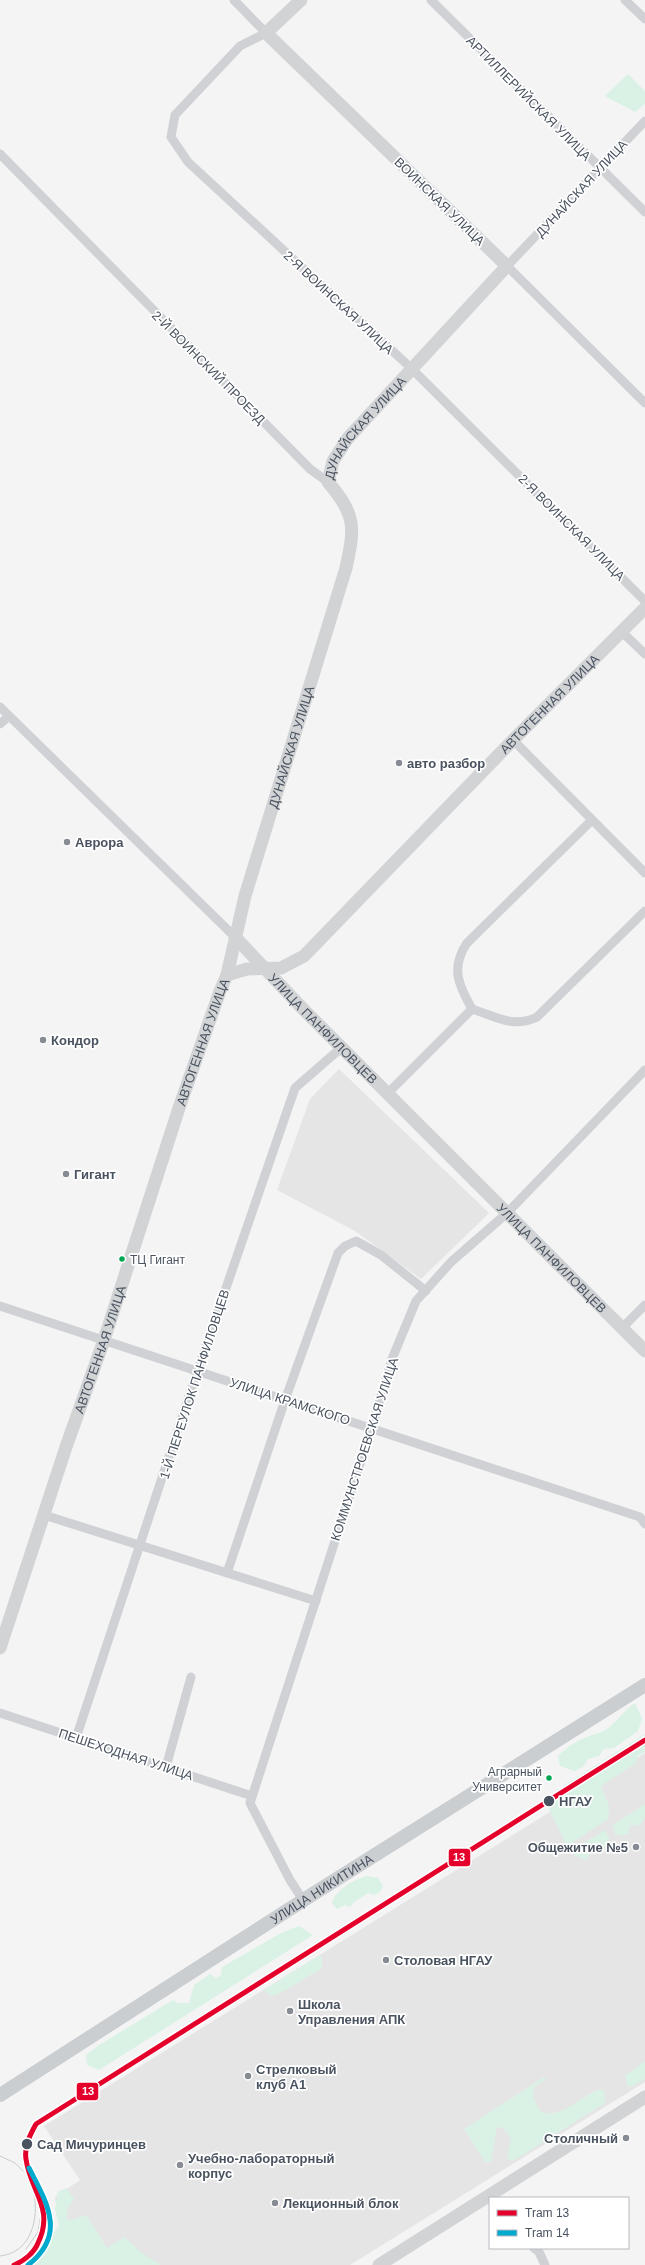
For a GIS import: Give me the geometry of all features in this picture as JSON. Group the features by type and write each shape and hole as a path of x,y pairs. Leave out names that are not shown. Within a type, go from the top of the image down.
{"main road":[{"name":"УЛИЦА НИКИТИНА","path":"0,2095 303,1900 645,1685"}],"street":[{"name":"ВОИНСКАЯ УЛИЦА","path":"234,0 266,33 507,266 645,403"},
{"path":"266,33 301,0"},
{"name":"АРТИЛЛЕРИЙСКАЯ УЛИЦА","path":"431,0 645,212"},
{"path":"625,0 645,19"},
{"name":"2-Я ВОИНСКАЯ УЛИЦА","path":"266,33 240,46 174,115 171,137 188,162 410,368 645,601"},
{"name":"ДУНАЙСКАЯ УЛИЦА","path":"227,975 244,896 346,568 352,542 350,513 342,499 328,482 333,461 348,438 410,368 645,121"},
{"name":"2-Й ВОИНСКИЙ ПРОЕЗД","path":"0,154 310,469 328,482"},
{"name":"АВТОГЕННАЯ УЛИЦА","path":"0,1648 104,1340 179,1108 227,975 247,969 281,968 304,956 513,740 645,608"},
{"path":"622,632 645,654"},
{"name":"УЛИЦА ПАНФИЛОВЦЕВ","path":"0,707 235,937 341,1048 506,1214 645,1350"},
{"path":"0,724 9,716"},
{"path":"513,740 645,873"},
{"path":"591,820 467,943 460,953 458,966 460,988 472,1009 514,1023 526,1022 537,1017 645,911"},
{"path":"387,1094 472,1009"},
{"name":"1-Й ПЕРЕУЛОК ПАНФИЛОВЦЕВ","path":"76,1738 141,1546 197,1372 295,1088 341,1048"},
{"name":"КОММУНСТРОЕВСКАЯ УЛИЦА","path":"252,1796 372,1427 392,1359 416,1301 452,1262 506,1214 645,1070"},
{"path":"227,1573 285,1400 338,1253 345,1246 356,1241 381,1255 426,1291"},
{"path":"622,1328 645,1304"},
{"name":"УЛИЦА КРАМСКОГО","path":"0,1306 197,1372 372,1427 640,1517 645,1524"},
{"path":"44,1515 316,1601"},
{"path":"166,1767 191,1677"},
{"name":"ПЕШЕХОДНАЯ УЛИЦА","path":"0,1713 252,1796"},
{"path":"252,1796 250,1803 290,1880 303,1900"},
{"path":"496,2195 645,2097"},
{"path":"379,2265 489,2199"},
{"path":"535,2249 539,2252 545,2265"}],"shaded area":[{"path":"339,1069 489,1213 421,1279 355,1231 277,1190 310,1099"},
{"path":"645,1753 645,2082 350,2265 25,2265 34,2260 60,2226 55,2197 80,2180 44,2126"}],"green space":[{"path":"628,74 645,91 645,104 635,112 605,96"},
{"path":"635,1703 642,1718 638,1731 614,1748 604,1749 599,1756 588,1759 583,1767 574,1771 560,1766 558,1756 564,1750 589,1736 603,1732"},
{"path":"645,1734 645,1752 638,1756 636,1763 601,1786 609,1806 608,1819 567,1846 548,1807 563,1786"},
{"path":"645,1804 645,1818 640,1825 630,1826 628,1834 621,1836 615,1833 613,1825"},
{"path":"605,1830 609,1838 607,1846 591,1853 586,1860 574,1855 575,1849"},
{"path":"367,1876 378,1878 383,1886 380,1892 374,1895 368,1893 354,1902 350,1907 345,1905 337,1909 332,1903 337,1894 351,1882"},
{"path":"299,1926 313,1935 99,2070 87,2065 86,2055 99,2045 173,2000 178,2003 189,2003 194,1985 210,1974 216,1978 221,1975 222,1967 281,1933"},
{"path":"318,1956 322,1958 322,1968 281,1993 272,1996 264,1990"},
{"path":"645,2061 645,2079 631,2087 628,2086 625,2076"},
{"path":"544,2077 546,2079 535,2086 533,2093 535,2102 541,2111 549,2114 557,2112 601,2089 604,2092 605,2103 513,2161 507,2159 511,2138 503,2128 497,2127 491,2162 486,2163 464,2129"},
{"path":"66,2188 74,2199 68,2207 66,2219 72,2220 86,2215 107,2248 125,2237 142,2253 161,2265 20,2265 33,2260 59,2226 55,2209 58,2192"}],"tram line":[{"name":"13","path":"14,2265 25,2259 34,2250 43,2231 43,2209 28,2170 26,2159 28,2141 36,2124 645,1740"},
{"path":"0,2156 15,2163 23,2171"},
{"name":"14","path":"28,2265 40,2254 47,2242 50,2230 50,2218 47,2206 29,2168"},
{"path":"0,2256 11,2254 26,2242 34,2224 34,2194"},
{"path":"26,2249 38,2232 40,2219"}],"place":[{"name":"авто разбор","path":"399,763"},
{"name":"Аврора","path":"67,842"},
{"name":"Кондор","path":"43,1040"},
{"name":"Гигант","path":"66,1174"},
{"name":"ТЦ Гигант","path":"122,1259"},
{"name":"Аграрный Университет","path":"549,1778"},
{"name":"НГАУ","path":"549,1801"},
{"name":"Общежитие №5","path":"636,1847"},
{"name":"Столовая НГАУ","path":"386,1960"},
{"name":"Школа Управления АПК","path":"290,2011"},
{"name":"Стрелковый клуб А1","path":"248,2076"},
{"name":"Столичный","path":"626,2138"},
{"name":"Сад Мичуринцев","path":"27,2144"},
{"name":"Учебно-лабораторный корпус","path":"180,2165"},
{"name":"Лекционный блок","path":"275,2203"}]}
